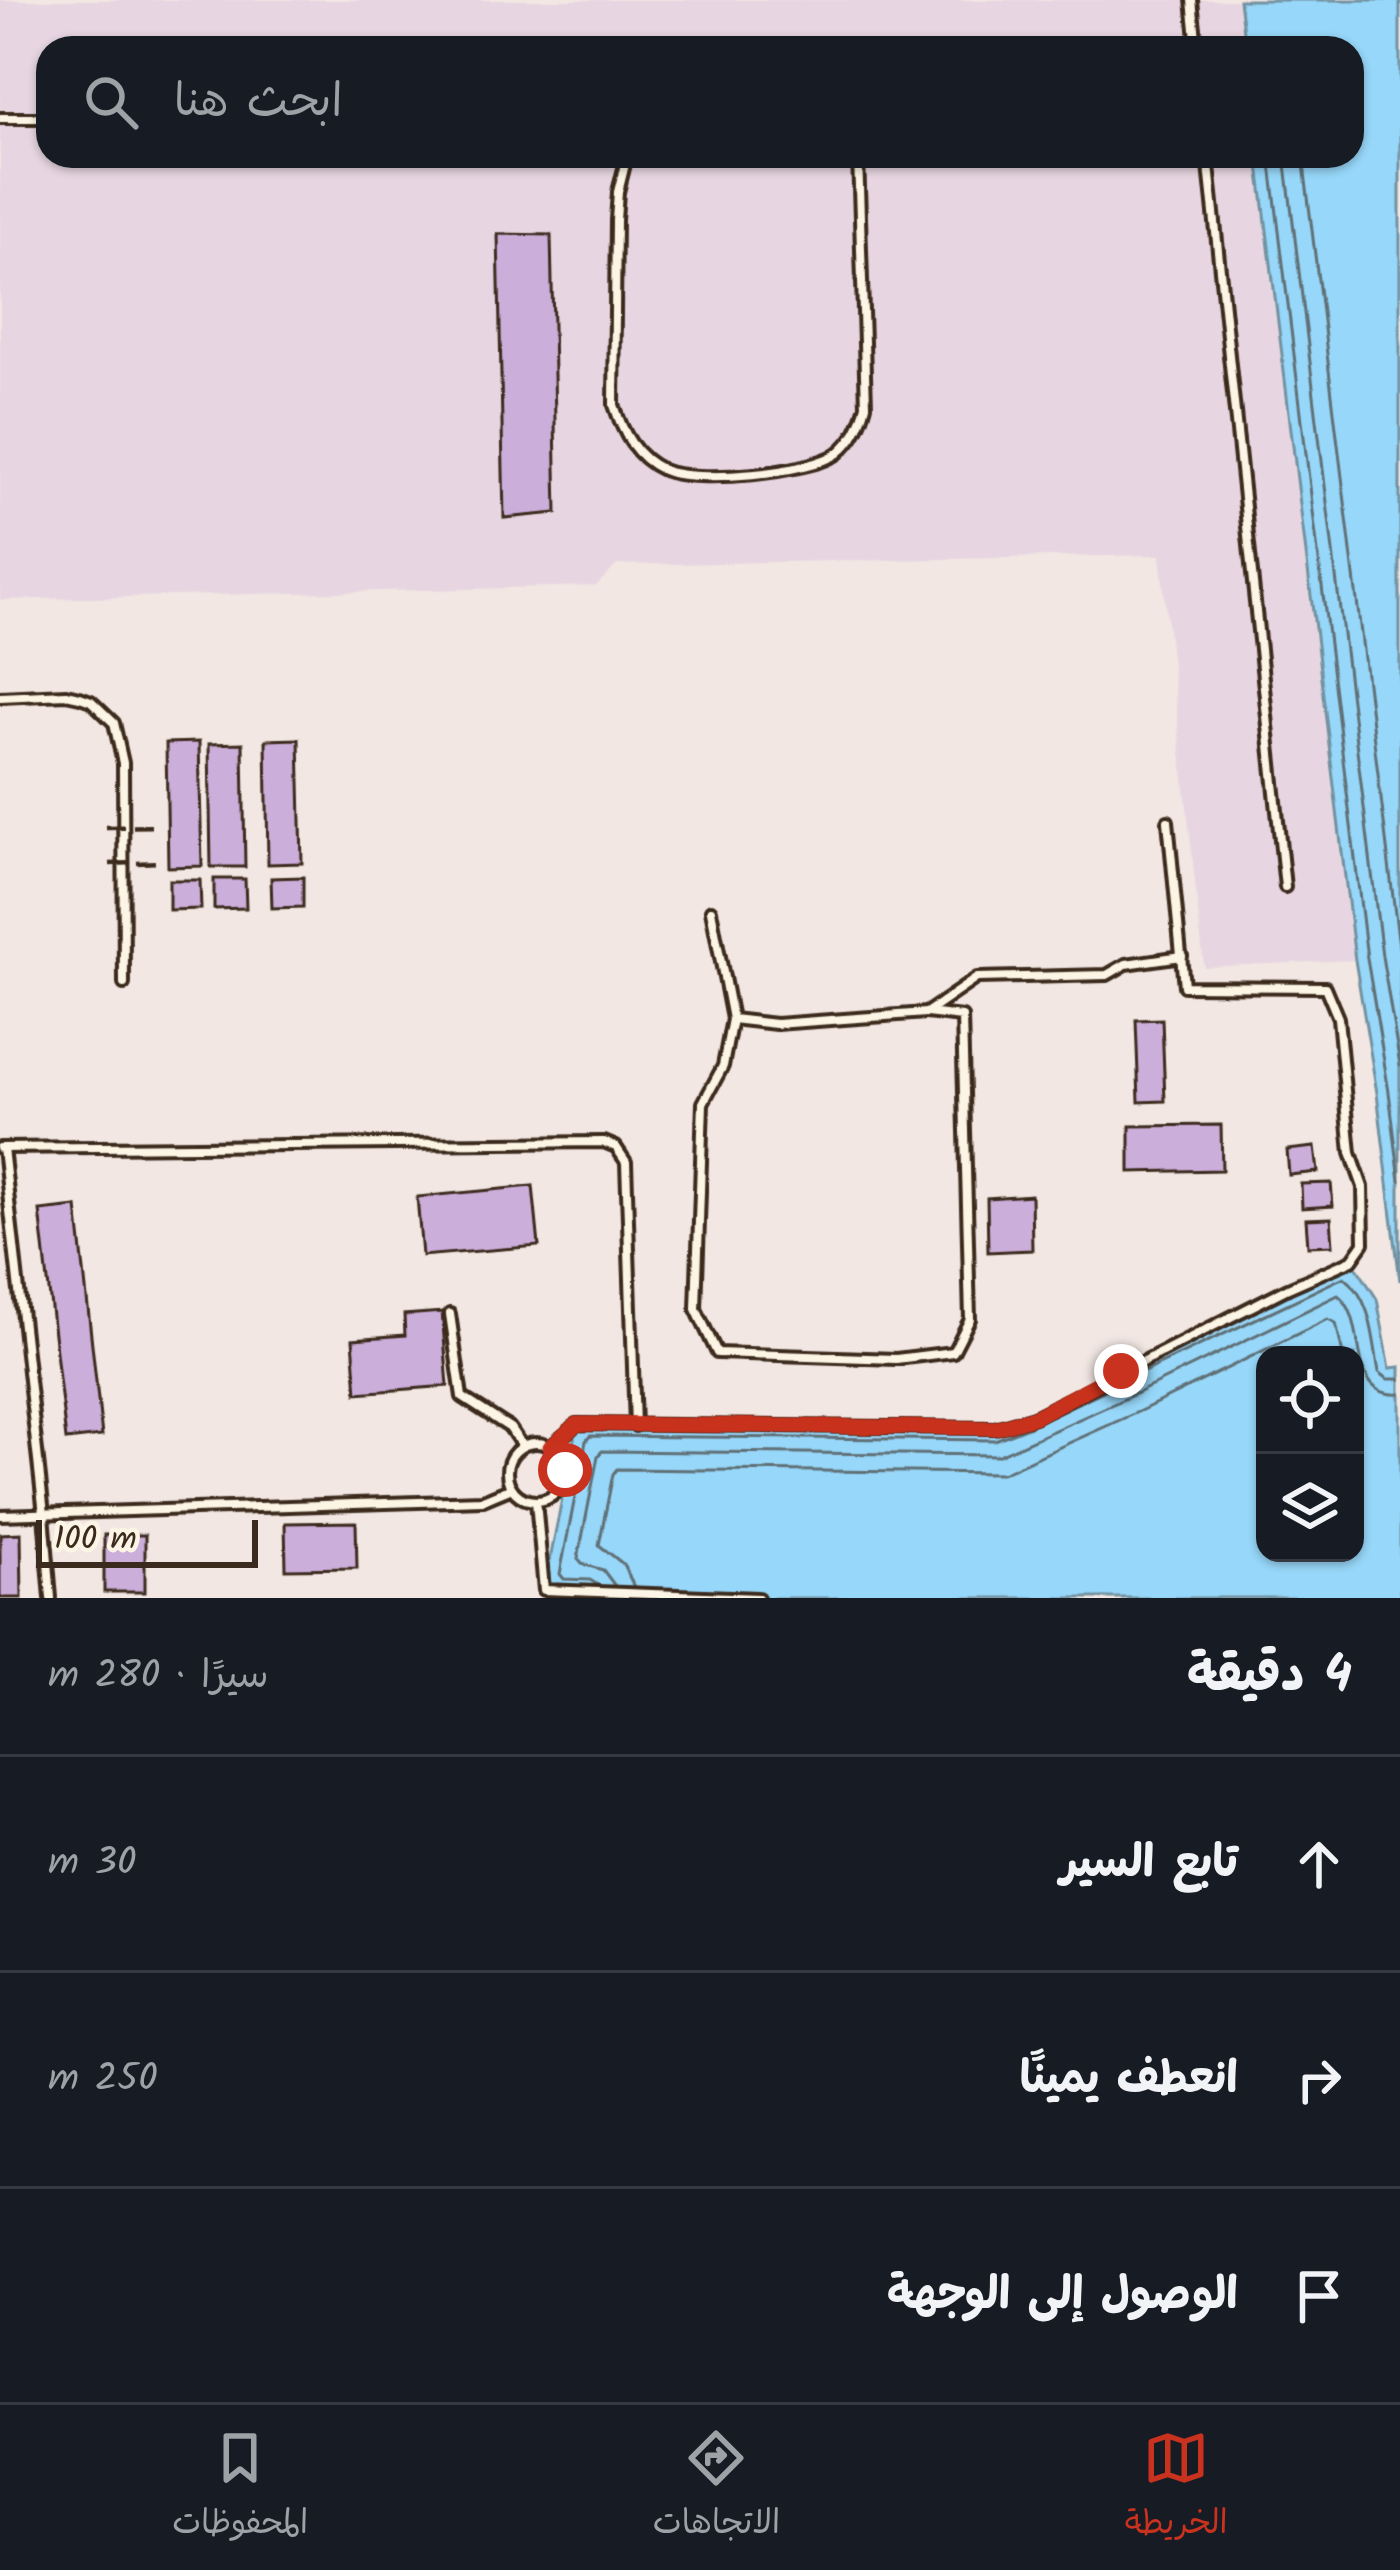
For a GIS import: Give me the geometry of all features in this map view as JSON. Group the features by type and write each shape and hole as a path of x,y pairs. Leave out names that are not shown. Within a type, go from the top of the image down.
{"lane":[{"path":"1192,0 1196,36"},
{"path":"0,118 36,118"},
{"path":"624,168 616,220 614,405 622,431 639,453 662,469 688,477 818,464 850,442 861,424 866,405 858,168"},
{"path":"1209,168 1285,887"},
{"path":"0,697 80,697 114,723 123,764 124,984"},
{"path":"550,1447 577,1424 995,1428 1034,1417 1352,1260 1364,1243 1363,1187 1351,1153 1338,1018 1325,986 1184,986 1168,821"},
{"path":"711,910 732,1019 723,1066 703,1103 696,1310 717,1353 896,1359 953,1352 970,1319 962,1017 926,1013 776,1024 732,1019"},
{"path":"926,1013 976,978 1107,975 1126,964 1182,956"},
{"path":"51,1598 2,1148 604,1142 616,1148 626,1162 634,1426"},
{"path":"450,1314 462,1397 510,1428 523,1446"},
{"path":"523,1446 550,1447 563,1461 564,1479 554,1495 536,1501 518,1495 508,1479 509,1460 523,1446"},
{"path":"0,1515 484,1500 512,1488"},
{"path":"536,1501 545,1594 758,1598"}],"shaded area":[{"path":"0,0 1239,0 1244,36 36,36 36,168 1259,168 1355,960 1204,967 1160,555 617,565 596,586 0,600"}],"water":[{"path":"1239,0 1400,0 1400,1281 1355,960 1259,168 1364,168 1364,36 1244,36"},
{"path":"1352,1260 1377,1299 1390,1368 1400,1367 1400,1598 736,1598 544,1590 577,1424 995,1428"}],"building":[{"path":"498,234 551,235 557,513 504,518"},
{"path":"299,739 302,863 268,864 266,740"},
{"path":"199,742 202,866 168,867 166,743"},
{"path":"243,743 245,867 211,867 209,744"},
{"path":"303,877 303,907 272,908 271,878"},
{"path":"214,879 245,879 246,908 214,909"},
{"path":"169,880 200,880 201,909 169,910"},
{"path":"1162,1019 1165,1101 1139,1102 1136,1020"},
{"path":"1221,1125 1222,1170 1130,1172 1130,1126"},
{"path":"1315,1147 1318,1172 1289,1175 1287,1150"},
{"path":"1331,1183 1333,1206 1302,1208 1301,1184"},
{"path":"533,1186 539,1246 422,1256 417,1197"},
{"path":"1031,1195 1032,1250 988,1252 987,1198"},
{"path":"77,1207 102,1436 66,1440 40,1211"},
{"path":"1331,1218 1333,1245 1308,1246 1306,1219"},
{"path":"442,1312 448,1386 357,1393 353,1339 405,1335 404,1315"},
{"path":"356,1522 357,1568 286,1569 285,1523"},
{"path":"21,1533 22,1598 0,1598 0,1534"},
{"path":"104,1535 145,1535 145,1592 104,1592"}],"railway":[{"path":"106,827 160,826"},
{"path":"110,864 163,862"}],"route":[{"path":"565,1470 550,1447 577,1424 995,1428 1034,1417 1121,1371"}]}
